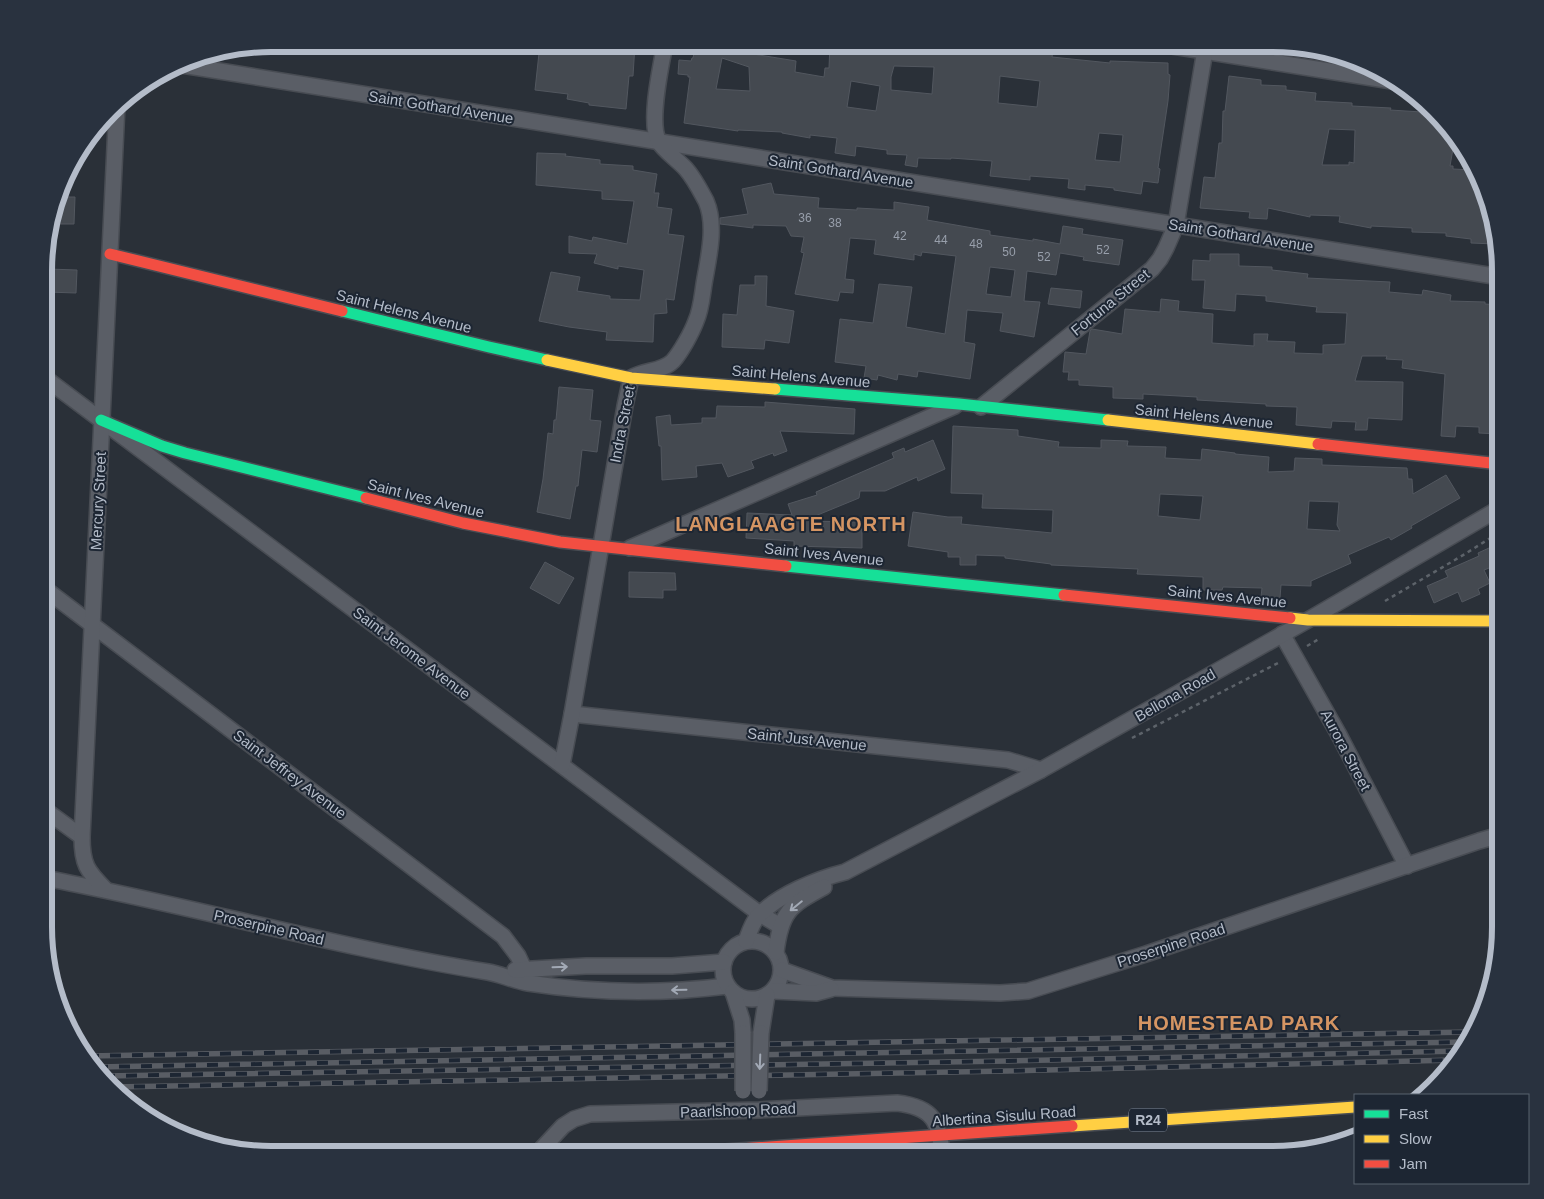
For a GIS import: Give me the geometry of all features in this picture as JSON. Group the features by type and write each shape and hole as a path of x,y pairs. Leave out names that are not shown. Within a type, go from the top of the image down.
{"street":[{"path":"658,142 654,118 664,52"},
{"name":"Fortuna Street","path":"981,407 1152,270 1160,259 1176,224 1204,52"},
{"path":"1228,52 1374,78"},
{"name":"Saint Gothard Avenue","path":"194,67 1492,276"},
{"name":"Mercury Street","path":"105,889 90,873 84,860 82,837 116,118"},
{"name":"Indra Street","path":"562,765 631,378 659,369 673,361 696,322 700,310 708,260 710,221 707,204 697,184 687,170 658,142"},
{"name":"Saint Helens Avenue","path":"110,254 489,347 631,378 959,404 1492,463"},
{"name":"Saint Jerome Avenue","path":"52,382 760,914 780,926"},
{"path":"630,548 959,404"},
{"name":"Saint Ives Avenue","path":"102,420 162,446 265,474 472,525 560,542 1308,620 1492,621"},
{"name":"Bellona Road","path":"780,926 784,917 798,903 833,882 845,872 1042,770 1308,620 1492,513"},
{"name":"Saint Jeffrey Avenue","path":"52,594 503,936 518,956 524,969"},
{"name":"Aurora Street","path":"1282,634 1339,735 1407,866"},
{"name":"Saint Just Avenue","path":"572,714 1008,760 1042,770"},
{"path":"52,816 82,837"},
{"name":"Proserpine Road","path":"782,970 832,988 1000,994 1028,991 1146,954 1492,837"},
{"name":"Bellona Road","path":"760,914 769,906 795,891 829,876 845,872"},
{"name":"Proserpine Road","path":"52,879 105,889 426,962 494,973 524,982 574,988 642,991 730,989 744,998 752,999 760,998 770,993 816,993 832,988"},
{"path":"746,941 760,914"},
{"path":"776,952 780,926"},
{"path":"743,1110 742,1020 723,970 727,954 732,948 746,941 757,941 768,945 776,952 782,970 778,985 770,993 761,1033 759,1110"},
{"name":"Proserpine Road","path":"494,973 524,969 586,966 672,966 724,962"},
{"name":"Paarlshoop Road","path":"544,1146 563,1126 574,1119 590,1114 759,1110 897,1103 913,1105 931,1117 941,1135"},
{"name":"Albertina Sisulu Road","path":"783,1146 1354,1107"},
{"path":"941,1135 942,1146"}],"building":[{"path":"539,52 634,52 633,76 629,76 626,109 589,105 589,103 567,99 568,94 535,90"},
{"path":"694,52 753,52 753,54 796,61 795,72 824,77 825,68 829,68 830,52 1053,52 1052,57 1110,63 1110,61 1168,63 1168,74 1170,75 1168,101 1158,168 1160,169 1158,183 1143,181 1141,194 1114,190 1114,188 1085,185 1085,190 1068,188 1069,179 1030,176 1030,180 990,176 992,161 918,158 917,167 905,165 907,155 887,154 887,150 856,146 855,156 835,153 837,138 810,135 810,138 782,132 738,131 684,123 690,77 678,74 679,60 691,61","holes":["722,58 749,67 750,91 716,89","894,66 934,67 932,94 891,90 891,77","1000,76 1040,81 1037,107 998,103","851,81 880,86 876,111 847,107","1099,133 1123,135 1120,162 1095,160"]},
{"path":"1229,76 1261,80 1261,85 1286,86 1286,90 1316,93 1315,101 1352,103 1352,106 1422,112 1421,114 1425,115 1437,127 1453,148 1450,166 1453,166 1453,169 1466,170 1469,175 1480,201 1490,244 1471,243 1471,239 1446,236 1446,233 1412,232 1412,228 1371,226 1371,228 1339,222 1340,216 1310,215 1310,217 1268,208 1267,219 1249,218 1250,212 1200,208 1204,177 1215,178 1219,143 1222,143 1223,111 1225,111","holes":["1329,129 1355,130 1354,163 1349,162 1349,165 1322,165"]},
{"path":"537,153 566,154 565,156 600,160 600,164 633,166 633,170 657,174 654,193 659,193 657,207 672,209 668,234 684,236 674,300 666,299 667,313 654,314 653,342 606,340 607,332 539,321 551,272 580,277 577,291 610,296 610,299 640,300 644,270 618,266 618,269 594,263 597,254 569,253 569,236 592,241 593,237 627,244 634,201 602,199 602,191 536,185"},
{"path":"771,183 774,194 819,198 818,208 894,210 894,202 929,207 927,220 990,231 990,235 1033,241 1033,239 1060,244 1063,226 1083,229 1082,234 1123,240 1119,265 1083,260 1084,257 1060,253 1056,275 1027,271 1024,301 1040,302 1034,337 1000,331 1003,313 967,310 964,342 975,344 970,379 918,371 917,377 898,374 897,380 878,375 877,380 864,378 866,366 835,362 840,319 873,323 879,284 912,287 906,327 945,334 956,256 922,252 921,256 914,254 914,260 874,254 876,240 850,238 845,279 854,280 853,293 840,292 838,301 795,294 804,253 801,252 804,237 791,236 786,226 753,225 753,228 720,224 720,218 748,214 742,189","holes":["990,267 1015,270 1011,297 986,294"]},
{"path":"66,197 75,197 74,224 58,224"},
{"path":"1210,254 1239,254 1239,266 1272,267 1272,270 1308,274 1307,278 1390,282 1389,292 1422,295 1423,290 1451,295 1450,301 1485,302 1485,304 1492,304 1492,434 1479,433 1479,427 1456,426 1455,437 1441,436 1445,374 1402,368 1403,360 1386,359 1387,356 1362,356 1355,381 1403,382 1402,420 1368,418 1367,430 1355,430 1356,422 1332,421 1331,428 1296,425 1297,407 1266,406 1266,404 1197,400 1197,397 1143,394 1143,399 1113,398 1113,387 1079,385 1079,380 1068,380 1069,372 1063,372 1065,352 1086,354 1092,329 1122,334 1125,309 1160,312 1161,299 1179,301 1178,311 1213,314 1212,343 1254,346 1254,334 1268,334 1267,341 1295,342 1294,353 1323,354 1323,345 1345,344 1347,313 1316,312 1317,307 1266,301 1266,296 1236,294 1235,311 1203,308 1205,280 1192,280 1193,260 1210,261"},
{"path":"52,269 77,270 76,293 52,292"},
{"path":"755,276 767,276 766,306 794,311 789,343 765,340 764,349 722,347 723,314 737,315 740,285 755,285"},
{"path":"1051,288 1082,291 1080,308 1048,304"},
{"path":"559,387 593,390 590,420 601,421 597,452 582,450 578,486 576,486 570,519 537,512 548,433 553,434"},
{"path":"765,402 855,409 854,434 780,431 787,451 774,456 773,453 751,461 754,468 728,477 722,463 696,466 697,477 662,480 661,446 659,446 656,417 670,415 671,425 702,423 702,418 716,418 717,406 765,407"},
{"path":"953,426 1018,430 1018,436 1059,442 1058,447 1101,448 1101,440 1128,441 1127,446 1166,447 1165,458 1201,460 1202,449 1269,457 1268,472 1294,471 1295,458 1322,459 1322,465 1407,468 1408,479 1412,479 1413,494 1446,475 1460,498 1411,526 1412,528 1391,540 1389,537 1348,555 1351,563 1311,581 1311,586 1281,585 1280,598 1261,597 1262,588 1223,587 1222,590 1203,590 1203,577 1137,574 1138,569 1051,565 1005,558 1005,556 976,555 976,565 960,565 960,557 948,557 948,552 908,546 913,512 962,517 961,524 1052,533 1053,510 982,508 983,494 951,493","holes":["1160,494 1203,496 1200,520 1158,516","1309,501 1339,502 1337,525 1340,531 1307,529"]},
{"path":"933,440 945,469 918,481 917,477 885,491 860,491 859,498 803,521 862,522 862,548 794,546 794,541 746,538 747,513 792,515 788,504 817,495 816,492 894,458 892,453 904,448 905,452"},
{"path":"1489,548 1492,554 1492,567 1484,570 1490,583 1478,589 1480,594 1462,602 1458,592 1434,603 1427,586 1448,577 1445,571 1479,556 1478,553"},
{"path":"545,562 574,578 559,604 530,588"},
{"path":"629,572 675,573 676,590 663,590 663,598 629,597"}],"railway":[{"path":"94,1056 1465,1032"},
{"path":"103,1067 1459,1042"},
{"path":"111,1076 1008,1061 1453,1051"},
{"path":"122,1087 1008,1071 1447,1060"}],"traffic: fast":[{"path":"342,311 547,360"},
{"path":"775,389 959,404 1108,420"},
{"path":"101,420 162,446 185,453 366,498"},
{"path":"786,566 1064,595"}],"traffic: slow":[{"path":"547,360 631,378 775,389"},
{"path":"1108,420 1318,444"},
{"path":"1290,618 1308,620 1492,621"},
{"path":"1072,1126 1354,1107"}],"traffic: jam":[{"path":"110,254 342,311"},
{"path":"1318,444 1492,463"},
{"path":"366,498 463,523 560,542 786,566"},
{"path":"1064,595 1290,618"},
{"path":"784,1146 1072,1126"}],"district":[{"name":"LANGLAAGTE NORTH","path":"791,524"},
{"name":"HOMESTEAD PARK","path":"1239,1023"}]}
